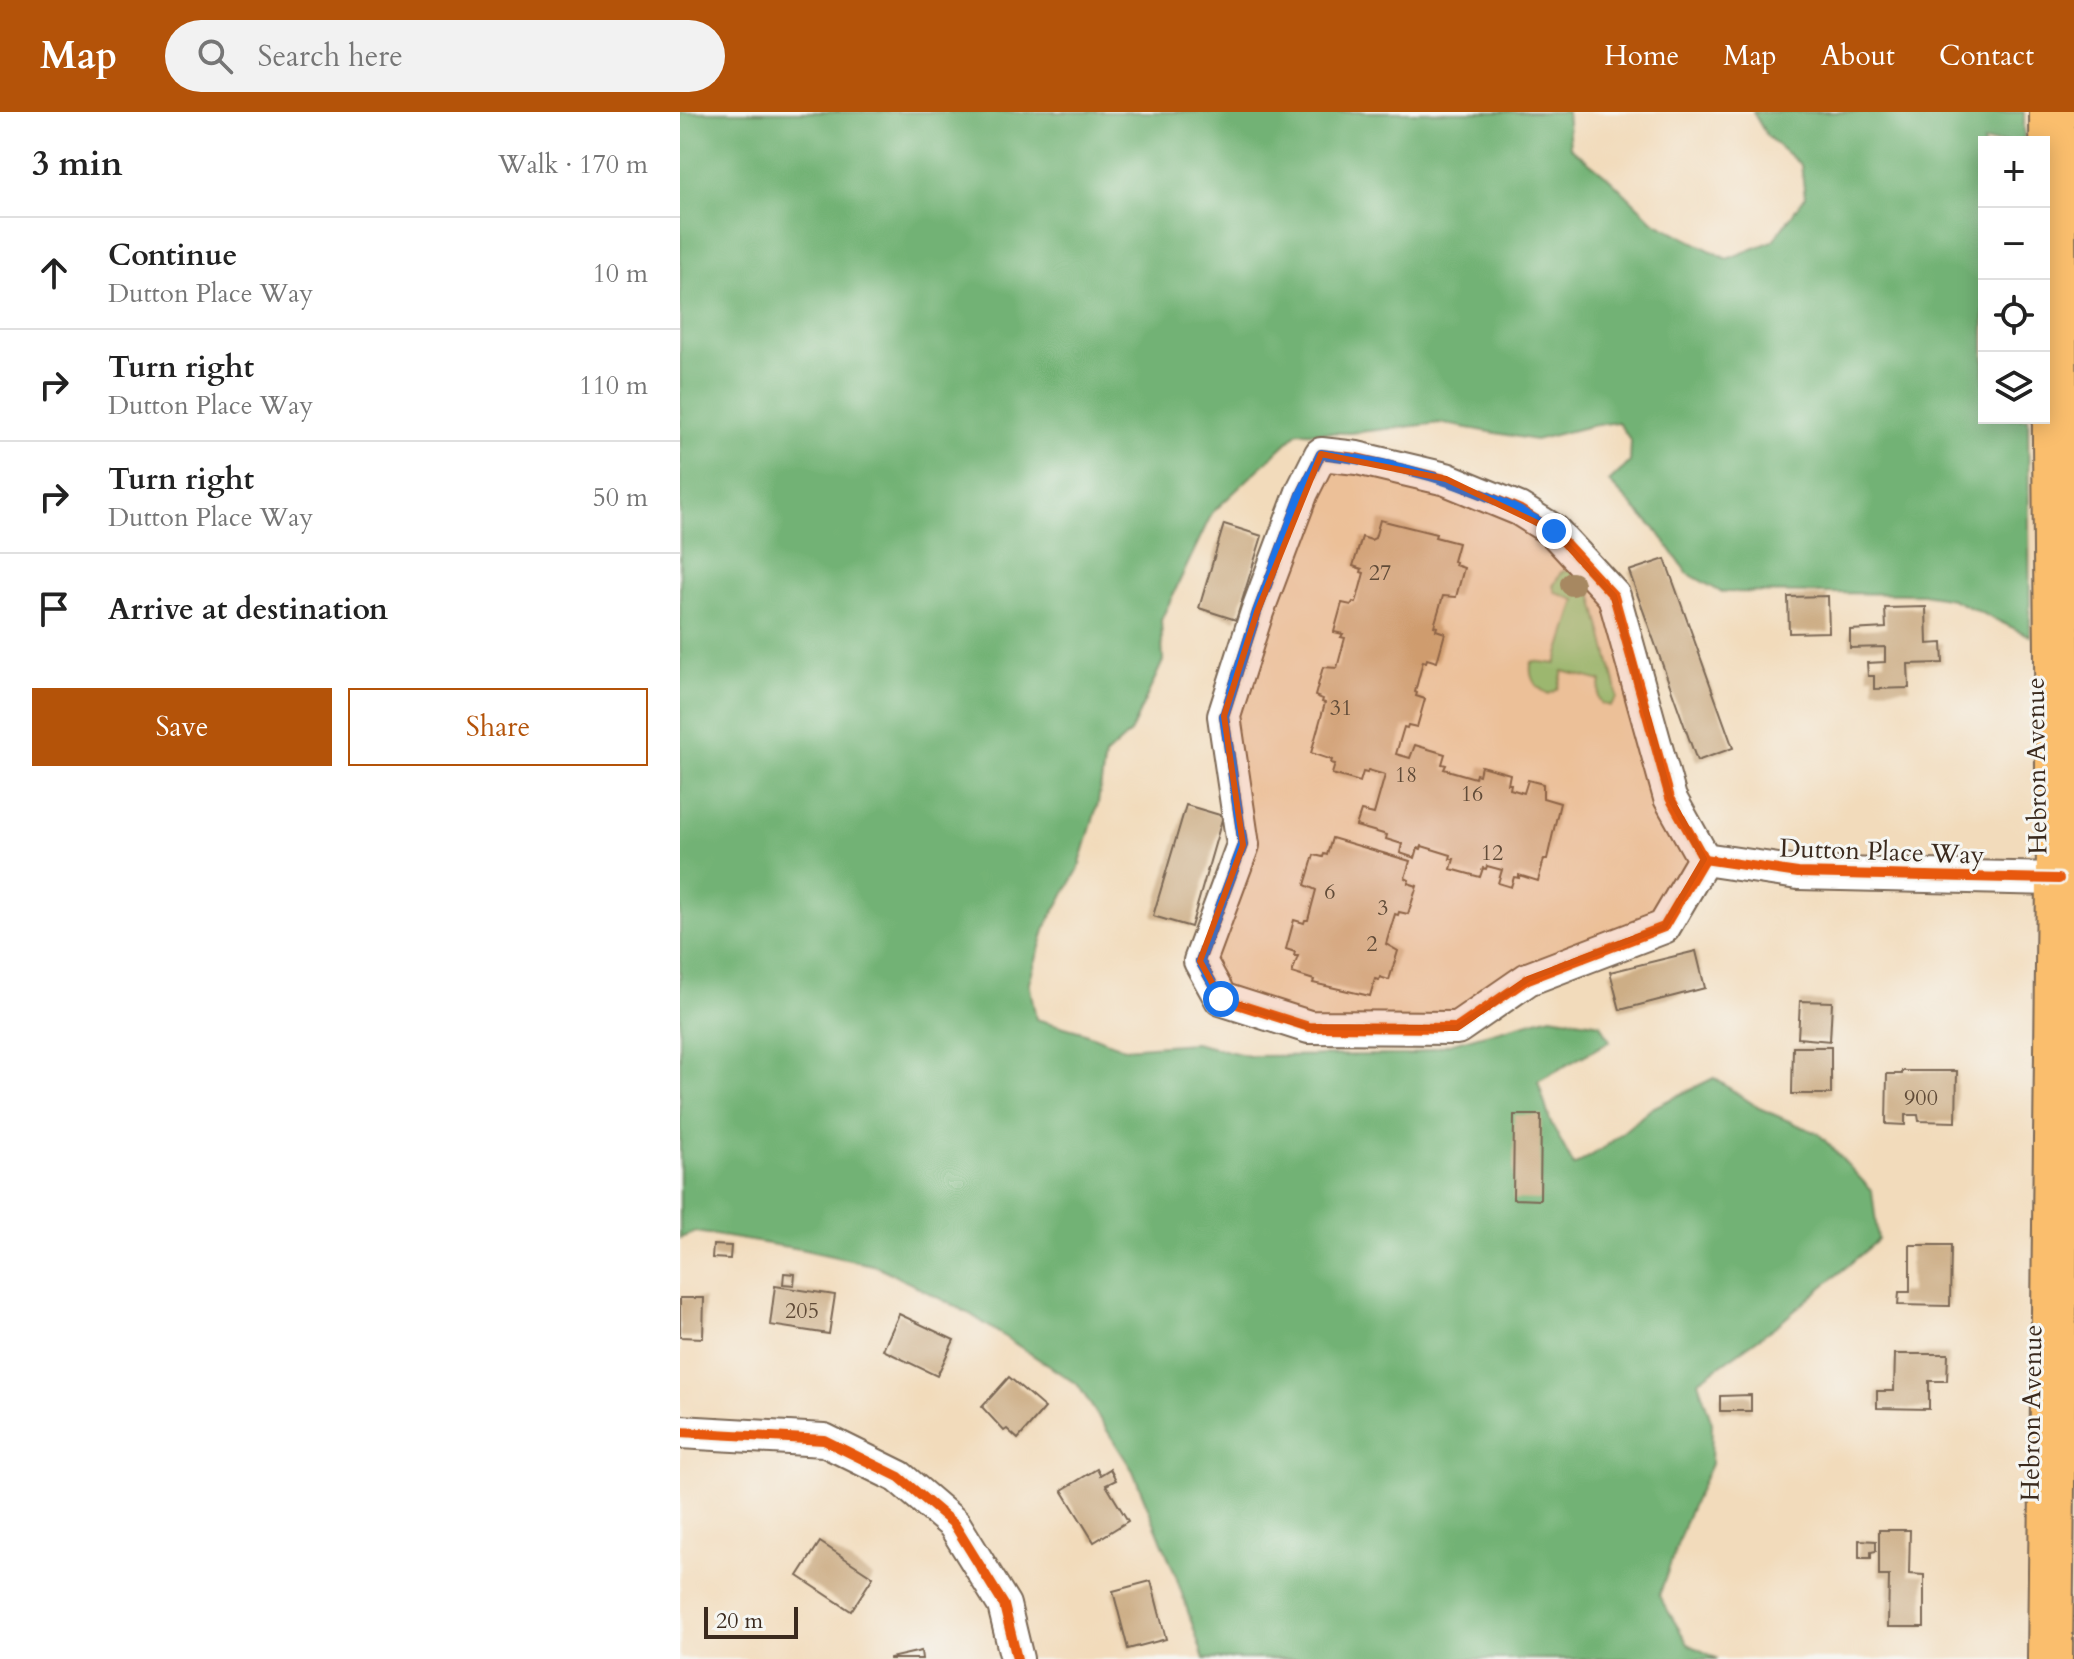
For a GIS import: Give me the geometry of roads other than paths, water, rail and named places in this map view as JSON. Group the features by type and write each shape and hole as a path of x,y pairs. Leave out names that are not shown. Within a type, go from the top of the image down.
{"main road":[{"name":"Hebron Avenue","path":"2050,1659 2059,879 2052,112"}],"street":[{"path":"1321,454 1357,458 1446,479 1519,509 1563,540 1614,596 1670,798 1704,859 1664,927 1528,979 1457,1028 1309,1027 1221,999 1200,961 1243,845 1224,716 1282,545 1302,492 1321,454"},
{"name":"Dutton Place Way","path":"1704,859 1798,873 2059,879"},
{"path":"680,1432 824,1440 899,1477 954,1524 1004,1605 1017,1659"}]}
